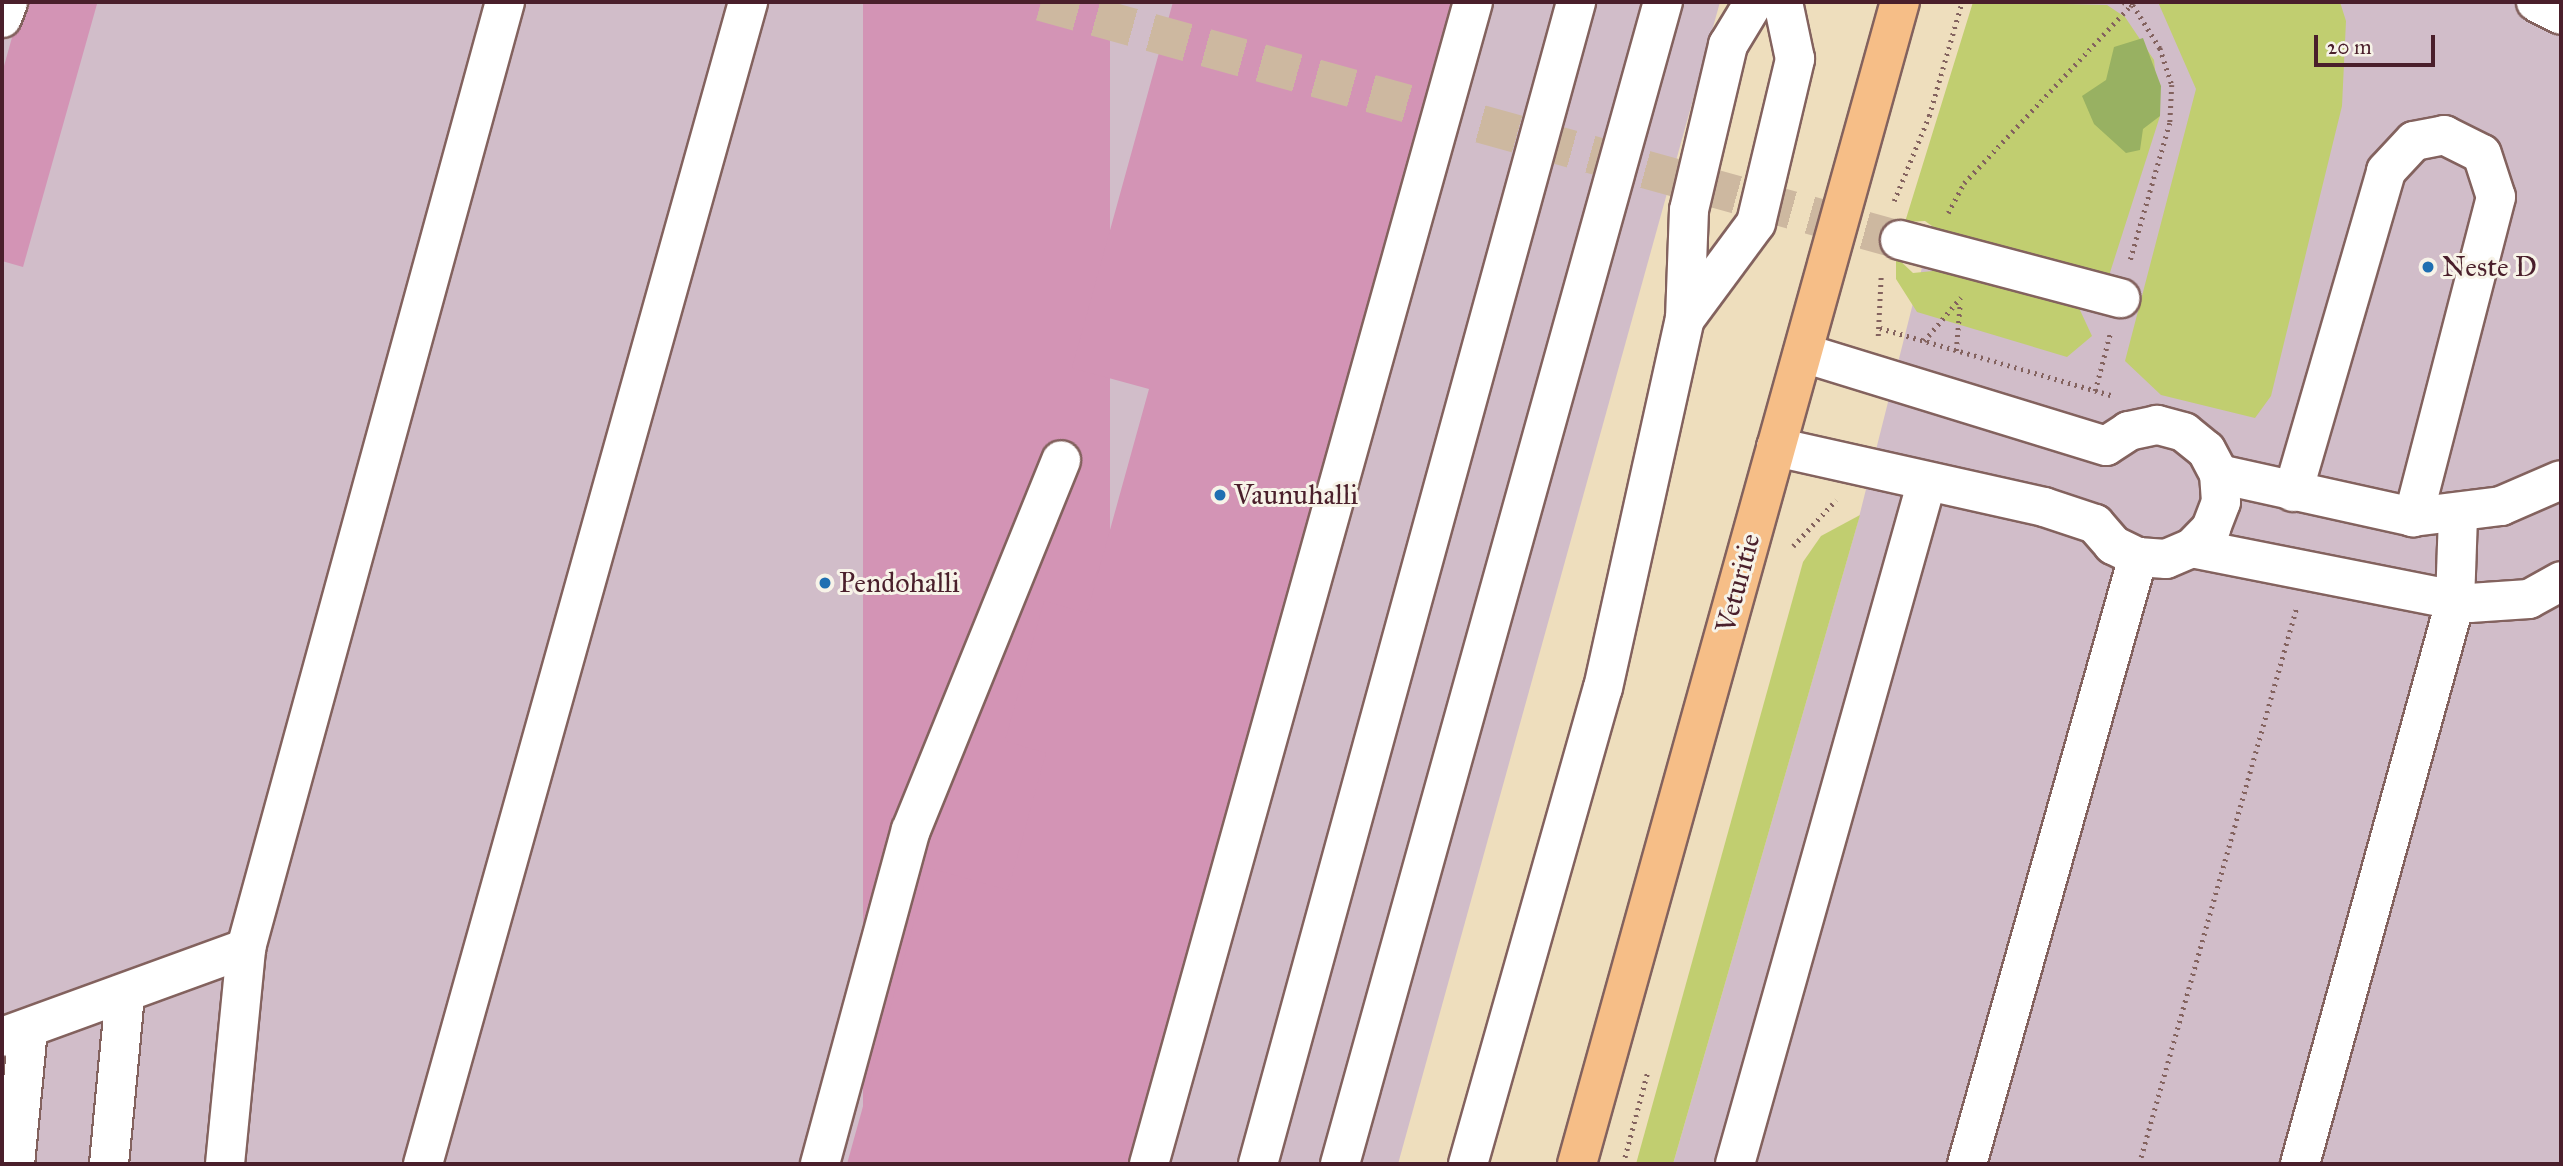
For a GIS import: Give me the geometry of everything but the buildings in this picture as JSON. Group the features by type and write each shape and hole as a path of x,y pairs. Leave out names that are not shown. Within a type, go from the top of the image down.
{"main road":[{"name":"Veturitie","path":"1577,1164 1900,2"}],"lane":[{"path":"2,18 8,2"},
{"path":"225,1164 246,948 505,2"},
{"path":"423,1164 748,2"},
{"path":"1149,1164 1473,2"},
{"path":"1258,1164 1576,2"},
{"path":"1340,1164 1663,2"},
{"path":"1468,1164 1603,688 1685,319 1689,210 1728,45 1754,2"},
{"path":"1685,319 1756,223 1795,59 1783,2"},
{"path":"2292,492 2386,171 2414,141 2444,135 2482,154 2496,197 2413,517"},
{"path":"1901,240 2120,298"},
{"path":"1776,447 1927,481 2095,524 2113,545 2138,557 2166,559 2192,548 2211,528 2221,502 2219,474 2206,450 2184,432 2157,425 2129,430 2106,446 1803,353"},
{"path":"820,1164 911,830 1061,460"},
{"path":"2219,474 2413,517 2458,515 2501,506 2561,480"},
{"path":"1735,1164 1927,481"},
{"path":"2300,1164 2455,602 2458,515"},
{"path":"2192,548 2455,602 2529,599 2561,580"},
{"path":"1967,1164 2138,557"},
{"path":"15,1164 15,1033 125,995 246,948"},
{"path":"109,1164 125,995"}],"path":[{"path":"1877,342 1929,116 1962,2"},
{"path":"2123,2 2133,3"},
{"path":"1901,240 1964,183 2133,3"},
{"path":"2095,391 2169,123 2172,85 2160,48 2133,3"},
{"path":"1956,351 1967,258"},
{"path":"1924,341 1960,302"},
{"path":"1880,328 2121,398"},
{"name":"Veturitie","path":"1788,554 1802,531 1834,506 1840,486"},
{"path":"2139,1164 2298,602"},
{"path":"1623,1164 1651,1058"}],"shaded area":[{"path":"2,2 1720,2 1398,1164 2,1164"},
{"path":"1989,2 2561,2 2561,1164 1673,1164 1857,525"}],"green space":[{"path":"1973,2 2107,5 2125,17 2154,60 2160,116 2107,282 1957,244 1925,221 1905,222"},
{"path":"2158,2 2340,2 2346,21 2342,106 2271,396 2255,418 2161,395 2125,361 2196,89"},
{"path":"2143,38 2161,86 2160,116 2143,129 2140,150 2126,153 2094,124 2082,96 2106,80 2114,47"},
{"path":"1896,257 1913,273 1943,270 2062,300 2079,308 2092,336 2067,357 1917,312 1896,279"},
{"path":"1860,515 1673,1164 1636,1164 1803,562 1821,536"}],"tunnel":[{"path":"1041,2 1900,240"}],"place":[{"name":"Neste D","path":"2428,267"},
{"name":"Vaunuhalli","path":"1220,495"},
{"name":"Pendohalli","path":"825,583"}]}
